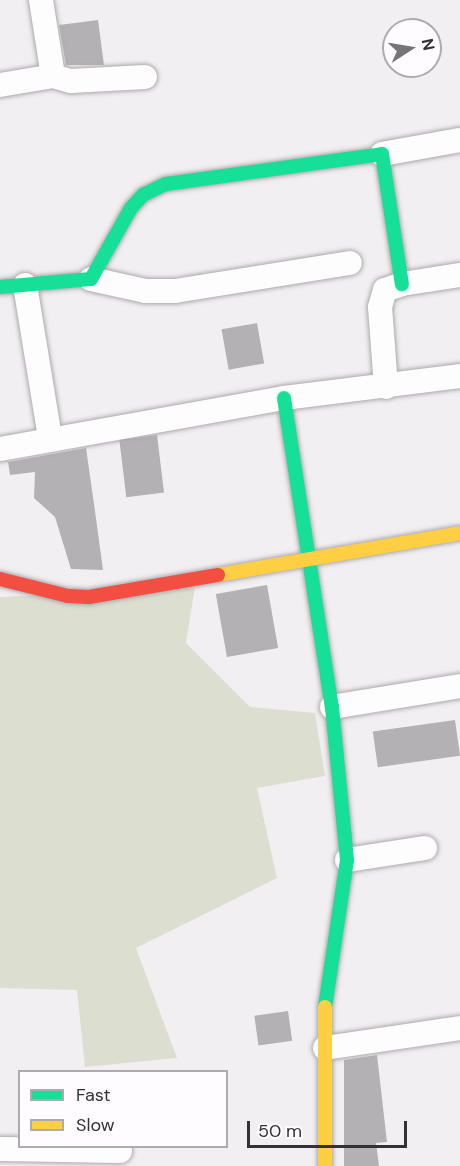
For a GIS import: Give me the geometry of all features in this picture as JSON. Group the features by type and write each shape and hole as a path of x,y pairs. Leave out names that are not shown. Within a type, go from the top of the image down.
{"street":[{"path":"41,0 53,76"},
{"path":"0,85 53,76 71,81 146,77"},
{"path":"91,279 131,208 143,195 166,184 382,154 460,140"},
{"path":"382,154 391,193 402,284"},
{"path":"0,287 91,279 146,291 175,291 350,263"},
{"path":"386,387 380,298 385,290 402,284 460,275"},
{"path":"25,285 50,438"},
{"path":"0,449 50,438 284,398 460,376"},
{"path":"284,398 332,707 347,860 325,991 325,1166"},
{"path":"0,579 68,596 89,597 460,533"},
{"path":"332,707 460,686"},
{"path":"347,860 425,848"},
{"path":"325,1048 460,1028"},
{"path":"0,1149 120,1150"}],"shaded area":[{"path":"195,587 186,643 250,707 315,713 325,776 257,788 277,878 136,948 177,1058 85,1067 77,990 0,988 0,597"}],"building":[{"path":"98,20 104,65 66,65 59,25"},
{"path":"257,323 264,363 229,370 222,329"},
{"path":"157,435 164,493 126,497 119,440"},
{"path":"86,448 103,570 71,569 55,517 34,498 35,472 10,475 8,462"},
{"path":"267,585 278,648 227,657 216,594"},
{"path":"455,720 460,756 378,767 373,732"},
{"path":"288,1011 292,1041 259,1045 254,1016"},
{"path":"377,1055 387,1142 376,1143 379,1166 344,1166 344,1060"}],"traffic: fast":[{"path":"0,287 91,279 131,208 143,195 166,184 382,154 402,284"},
{"path":"284,398 332,707 347,860 325,1007"}],"traffic: slow":[{"path":"218,575 460,533"},
{"path":"325,1007 325,1166"}],"traffic: jam":[{"path":"0,579 68,596 89,597 218,575"}]}
